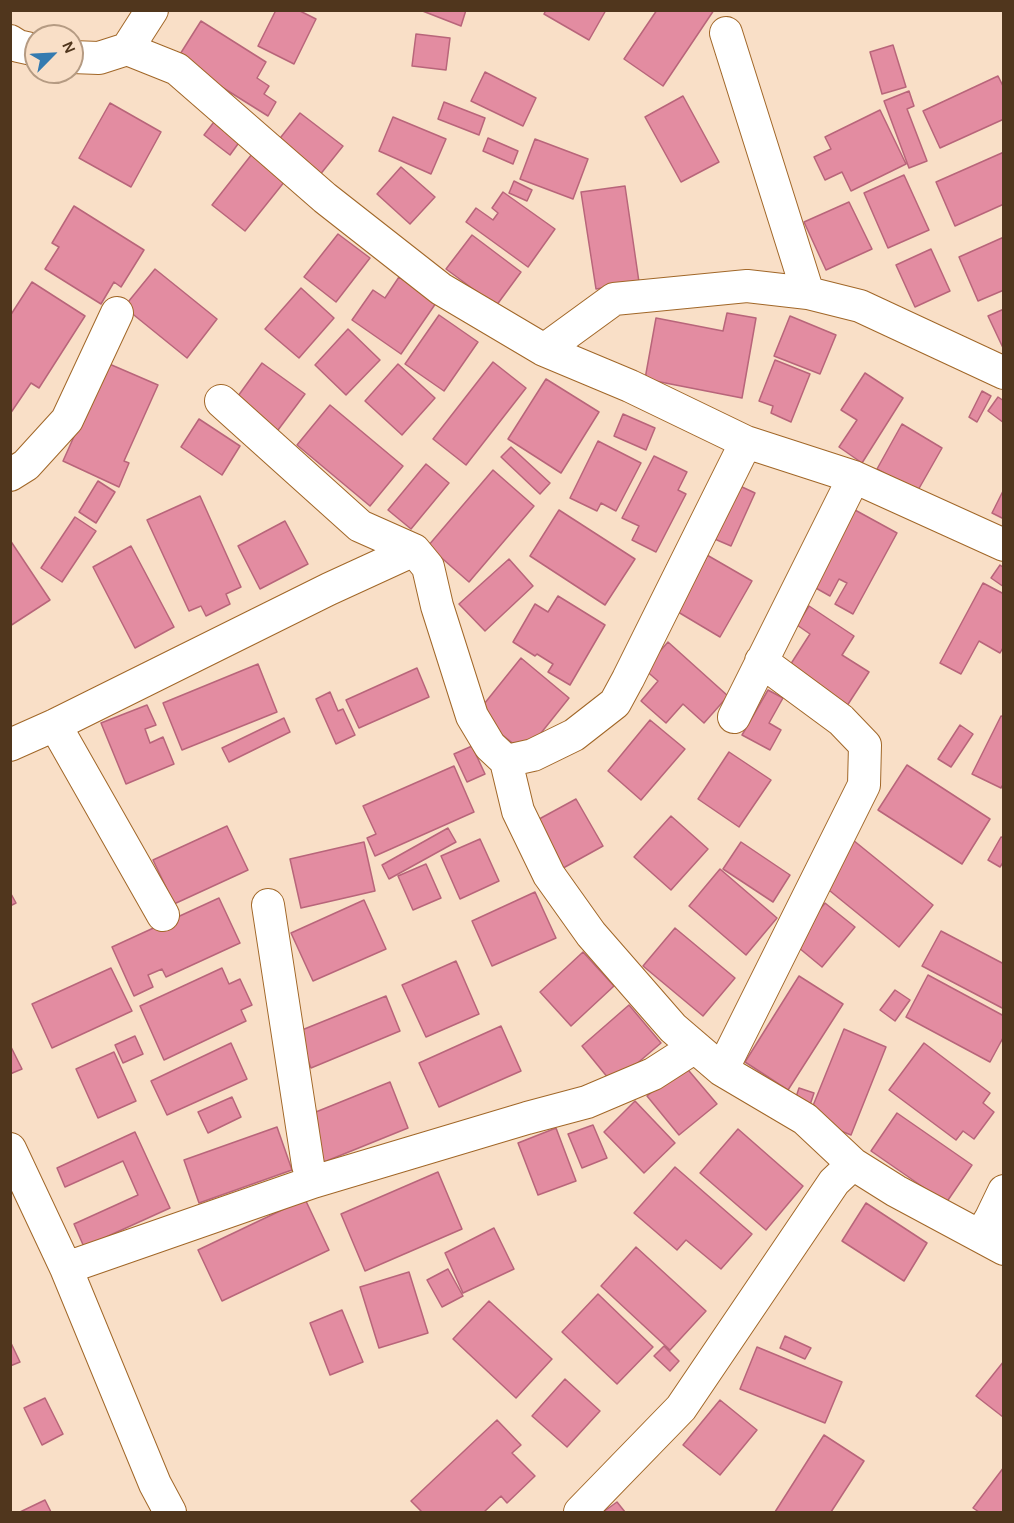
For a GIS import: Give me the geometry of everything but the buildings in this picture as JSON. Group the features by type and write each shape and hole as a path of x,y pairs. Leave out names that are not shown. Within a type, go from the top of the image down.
{"street":[{"path":"84,57 99,58 127,49 152,10"},
{"path":"726,33 808,293"},
{"path":"10,41 24,47"},
{"path":"127,49 177,69 326,198 441,289 544,350 630,386 746,442 854,477 1004,545"},
{"path":"544,350 614,299 747,286 808,293 860,306 1004,373"},
{"path":"10,475 26,465 67,420 117,313"},
{"path":"221,401 360,526 414,550 428,567 437,606 472,716 490,746 506,761 518,811 549,875 591,934 673,1028 722,1070 805,1119 853,1164 896,1191 992,1243"},
{"path":"506,761 533,755 574,735 615,703 746,442"},
{"path":"734,717 854,477"},
{"path":"10,745 55,725 329,589 414,550"},
{"path":"722,1070 864,786 865,745 842,720 761,661"},
{"path":"55,725 163,915"},
{"path":"268,905 308,1165 313,1182"},
{"path":"66,1268 313,1182 587,1102 653,1074 695,1047"},
{"path":"10,1149 66,1268 155,1484 170,1512"},
{"path":"580,1512 681,1408 834,1182 853,1164"},
{"path":"992,1243 991,1218 1004,1191"}]}
